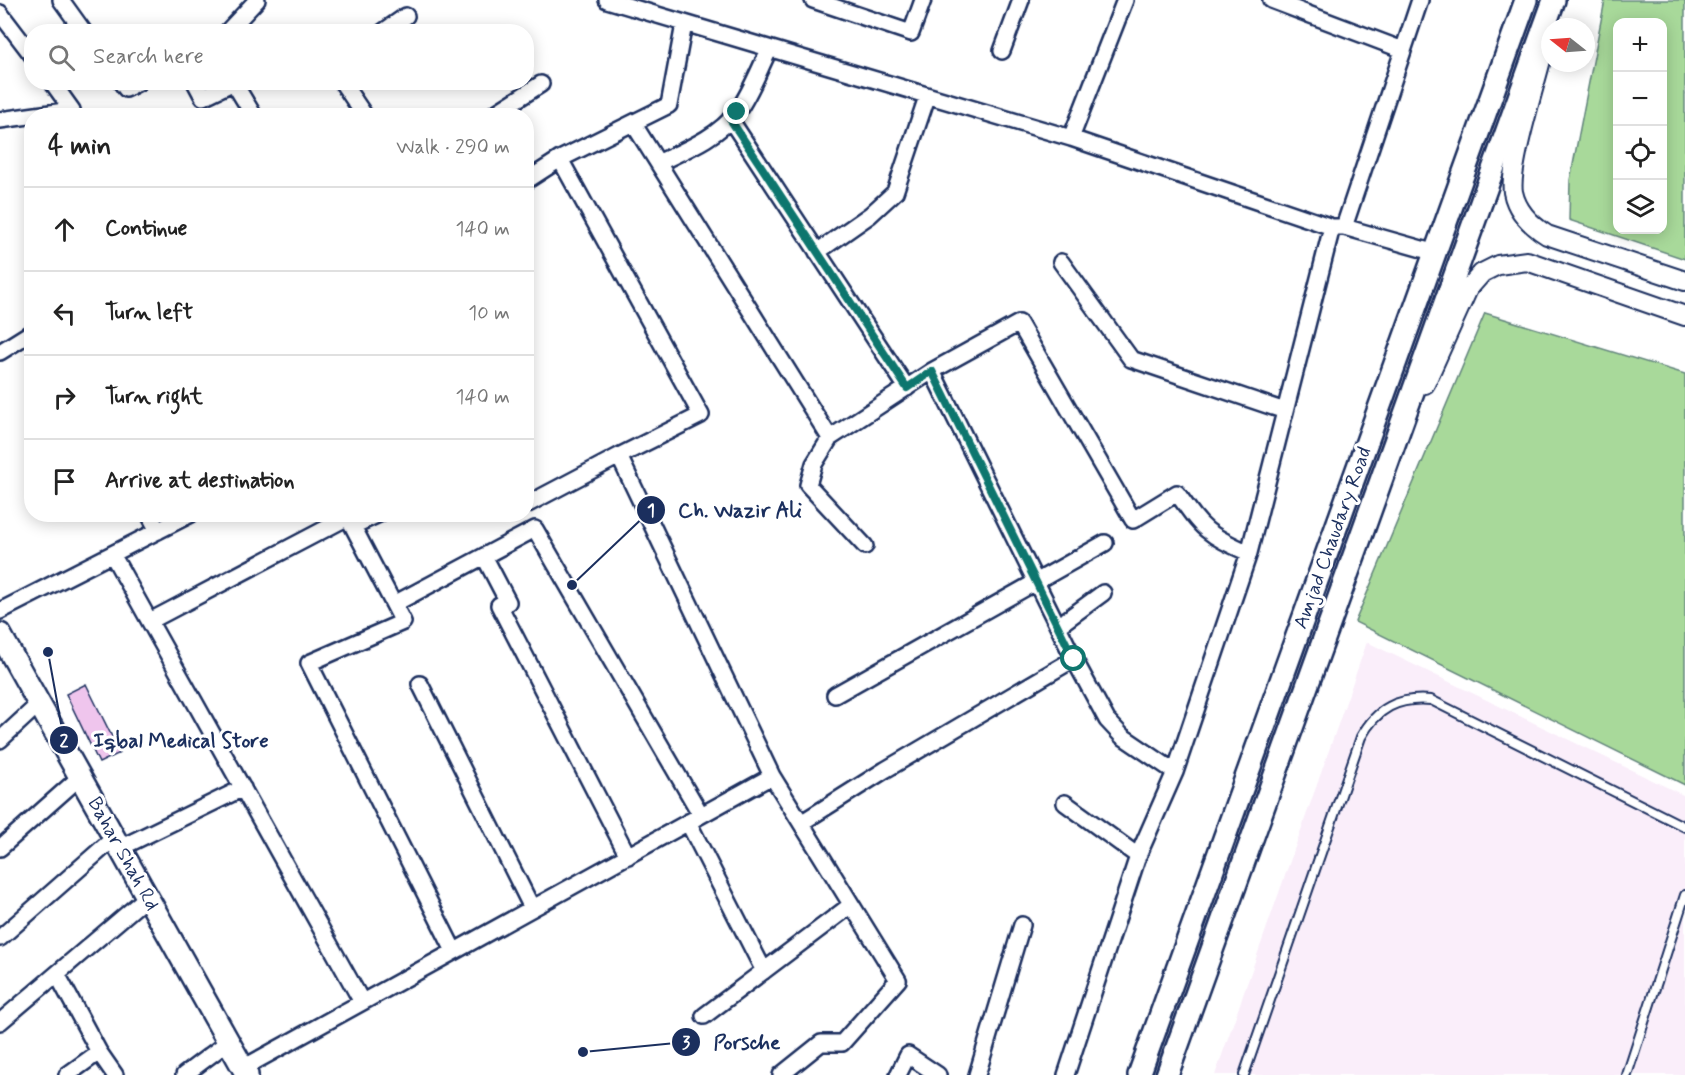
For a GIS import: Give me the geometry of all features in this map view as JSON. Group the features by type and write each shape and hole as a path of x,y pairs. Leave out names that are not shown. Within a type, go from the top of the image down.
{"main road":[{"name":"Amjad Chaudary Road","path":"1139,1075 1526,0"},
{"name":"Amjad Chaudary Road","path":"1167,1075 1378,485 1555,0"},
{"name":"Bahar Shah Rd","path":"0,634 245,1071"}],"street":[{"path":"61,0 78,24"},
{"path":"234,24 257,0"},
{"path":"607,0 1071,138 1338,227 1436,253"},
{"path":"813,0 911,33 923,0"},
{"path":"1002,51 1021,0"},
{"path":"1071,138 1125,0"},
{"path":"1066,1075 1138,856 1175,772 1249,552 1285,411 1338,227 1420,0"},
{"path":"1555,0 1516,162 1513,190 1518,207 1531,225 1547,235 1685,281"},
{"path":"1279,1 1403,50"},
{"path":"0,13 24,44"},
{"path":"394,24 406,16"},
{"path":"534,176 560,159 669,105 684,24"},
{"path":"658,163 696,145 737,112 769,50"},
{"path":"534,88 541,84"},
{"path":"58,90 71,108"},
{"path":"199,90 203,97 218,90"},
{"path":"238,90 249,108"},
{"path":"347,90 360,108"},
{"path":"504,108 532,90"},
{"path":"817,252 870,215 895,192 927,97"},
{"path":"0,120 24,117"},
{"path":"730,119 907,388"},
{"path":"633,123 830,438"},
{"path":"534,500 701,415 560,159"},
{"path":"1061,261 1131,359 1285,411"},
{"path":"1378,485 1468,289 1482,273 1498,265 1527,261 1685,316"},
{"path":"865,546 808,484 814,464 830,438 932,371 1019,323 1133,520 1177,493 1200,526 1214,538 1249,552"},
{"path":"0,352 24,337"},
{"path":"932,371 1074,659 1107,720 1122,736 1175,772"},
{"path":"619,456 772,776 898,980 842,1043 821,1043 781,1075"},
{"path":"153,522 158,531"},
{"path":"0,611 175,522"},
{"path":"150,621 343,522"},
{"path":"351,522 403,622 309,663 454,951"},
{"path":"532,522 694,819 764,971"},
{"path":"394,604 536,529"},
{"path":"835,695 1105,543"},
{"path":"112,554 362,1002"},
{"path":"484,556 508,602 499,605 628,856"},
{"path":"1058,626 1103,592"},
{"path":"801,823 885,770 1074,659"},
{"path":"420,684 532,908"},
{"path":"0,740 39,704"},
{"path":"245,1071 362,1002 772,776"},
{"path":"0,848 80,777"},
{"path":"0,938 117,843 243,788"},
{"path":"1065,803 1138,856"},
{"path":"0,1022 147,897"},
{"path":"704,1016 851,905"},
{"path":"977,1075 1022,925"},
{"path":"57,974 99,1052 115,1075"},
{"path":"183,1075 228,1042"},
{"path":"67,1075 99,1052"},
{"path":"898,1075 908,1055 938,1075"}],"lane":[{"path":"1244,1075 1361,737 1370,721 1380,711 1412,698 1431,700 1685,827"},
{"path":"1627,1075 1685,895"}],"shaded area":[{"path":"1367,642 1685,796 1685,1075 1215,1075"}],"green space":[{"path":"1605,0 1685,0 1685,259 1569,220 1570,180 1591,72 1595,72 1595,51"},
{"path":"1485,313 1685,374 1685,785 1355,622"}],"building":[{"path":"86,684 120,753 99,763 66,694"}],"place":[{"name":"Ch. Wazir Ali","path":"572,585"},
{"name":"Iqbal Medical Store","path":"48,652"},
{"name":"Porsche","path":"583,1052"}],"route":[{"path":"737,112 730,119 907,388 932,371 1074,659"}]}
